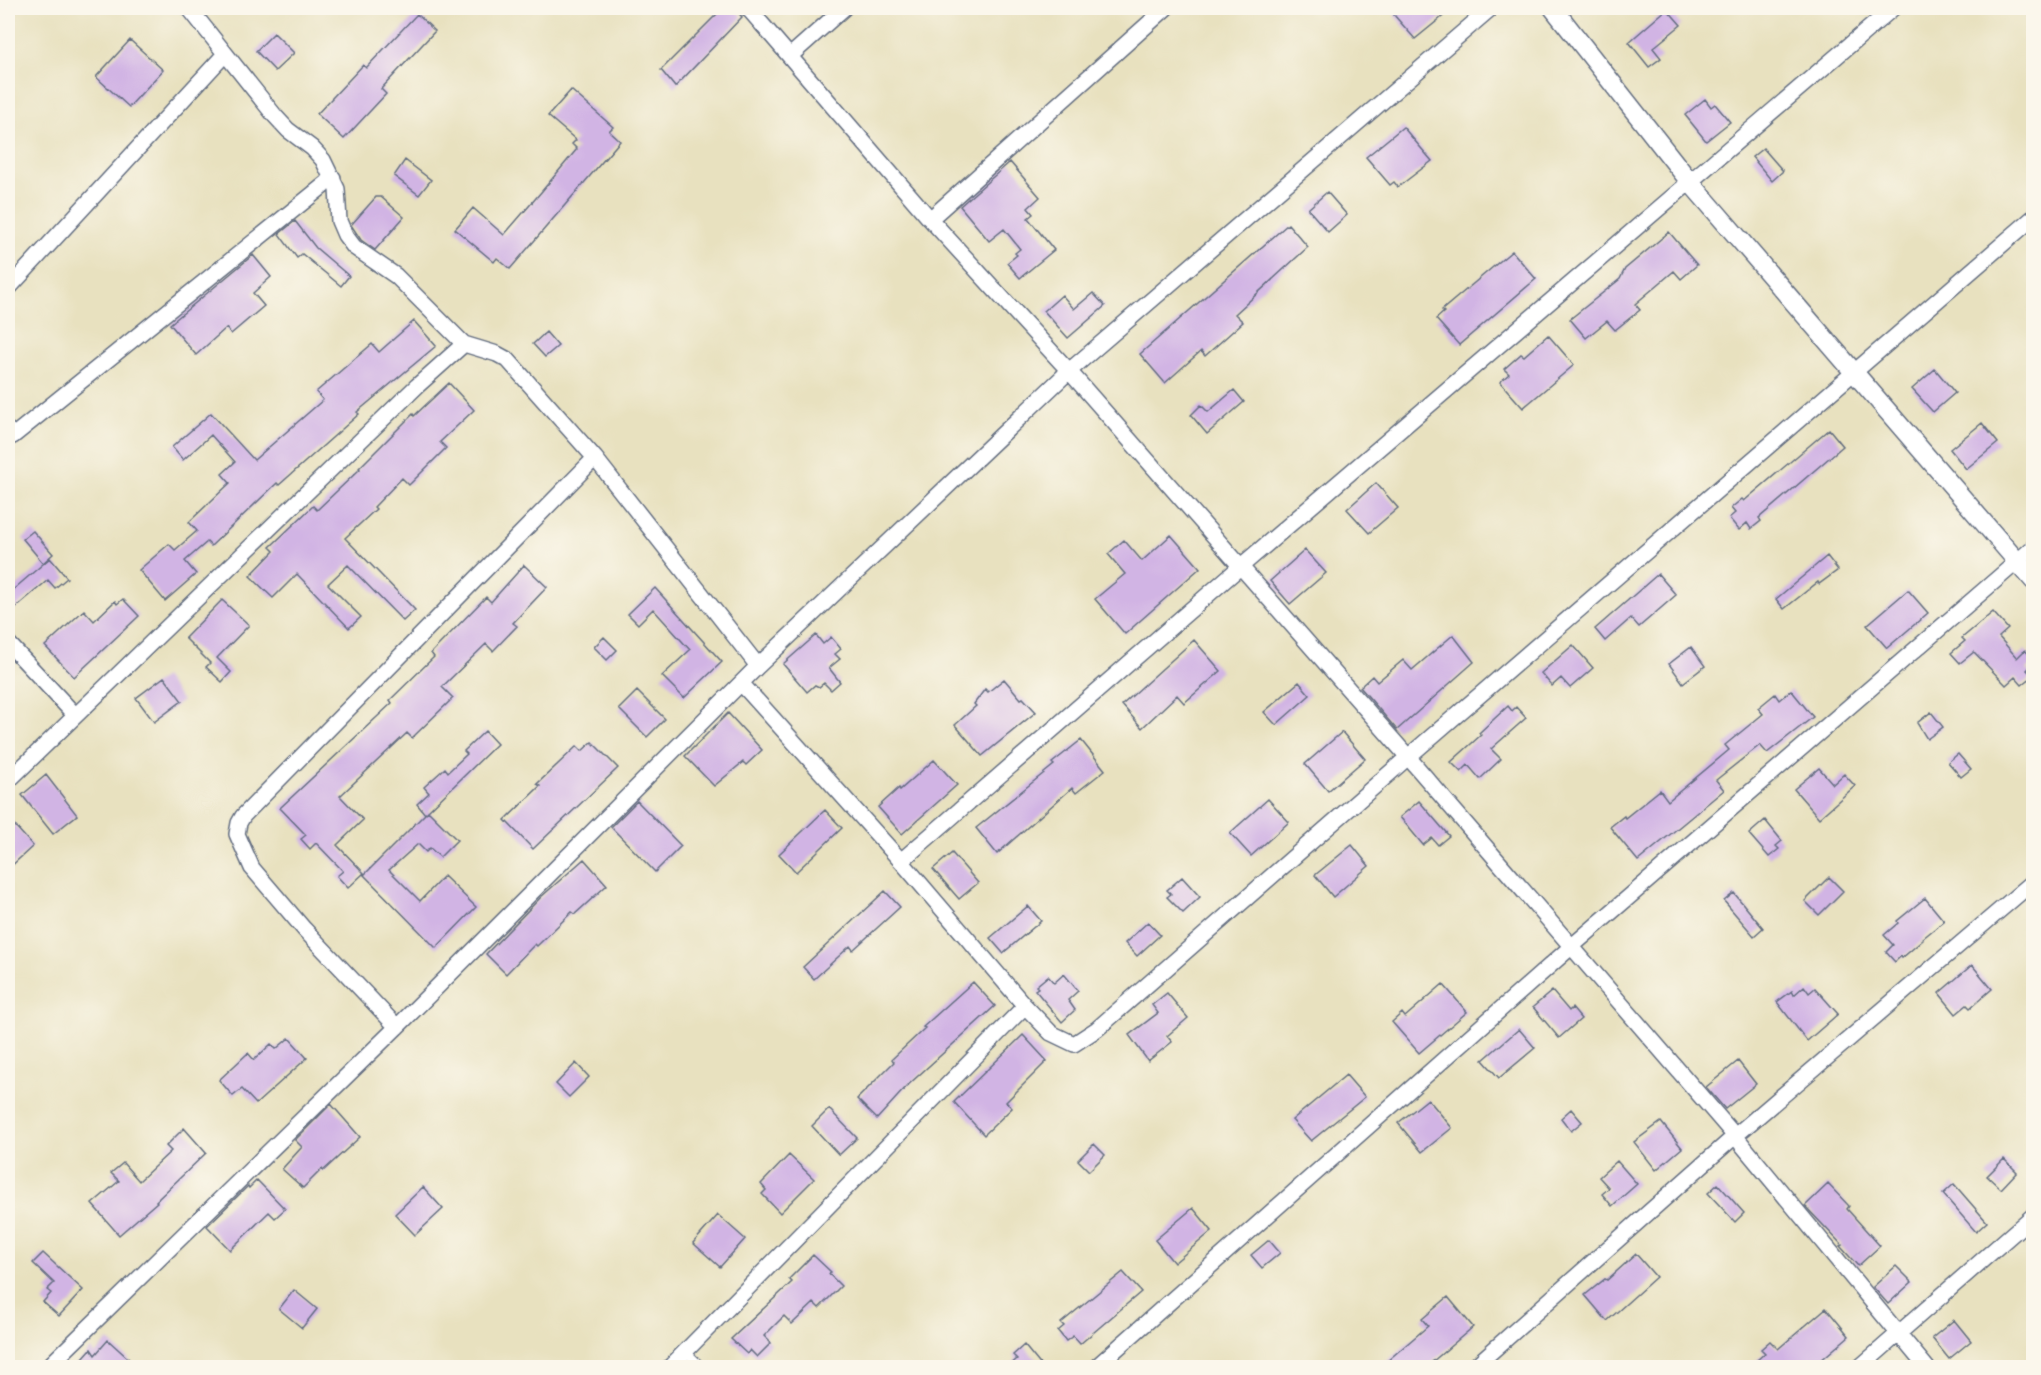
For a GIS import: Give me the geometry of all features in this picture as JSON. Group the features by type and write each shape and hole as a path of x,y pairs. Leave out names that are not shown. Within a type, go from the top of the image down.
{"street":[{"path":"189,8 288,130 312,148 323,160 337,189 339,221 354,247 396,276 464,344 497,354 508,360 595,458 758,666"},
{"path":"748,8 930,219 1069,371 1408,757 1735,1136 1927,1368"},
{"path":"790,56 844,8"},
{"path":"930,219 1166,8"},
{"path":"47,1368 397,1027 758,666 1069,371 1491,8"},
{"path":"1553,8 1690,182 2034,581"},
{"path":"901,861 1240,567 1893,8"},
{"path":"8,289 225,54"},
{"path":"8,430 13,435 333,178"},
{"path":"741,683 901,861 1025,1006 1051,1033 1074,1044 1096,1029 2034,217"},
{"path":"8,781 417,386 464,344"},
{"path":"397,1027 304,929 252,868 237,834 239,823 243,816 595,458"},
{"path":"1095,1368 1571,947 2034,547"},
{"path":"8,643 75,715"},
{"path":"1473,1368 1735,1136 2034,880"},
{"path":"669,1368 1025,1006"},
{"path":"1859,1368 2034,1215"}],"lane":[{"path":"686,1351 703,1368"}],"building":[{"path":"723,8 734,8 742,17 675,87 661,70"},
{"path":"1403,8 1453,8 1415,39 1394,15"},
{"path":"1667,9 1681,25 1653,48 1661,58 1649,67 1629,42"},
{"path":"417,14 435,31 381,89 386,94 344,139 317,114 363,65 366,68"},
{"path":"274,33 294,53 275,71 256,51"},
{"path":"130,40 163,70 129,107 96,77"},
{"path":"571,90 613,127 609,131 620,141 510,269 497,258 494,262 455,229 473,208 504,235 542,191 577,149 572,144 576,140 548,116"},
{"path":"1705,99 1711,107 1715,104 1730,122 1706,141 1685,115"},
{"path":"1403,127 1432,161 1398,187 1394,182 1390,185 1366,157"},
{"path":"1763,148 1783,171 1772,181 1752,157"},
{"path":"405,160 431,180 419,195 394,176"},
{"path":"1010,162 1040,197 1028,208 1033,214 1028,218 1054,250 1020,278 1007,263 1017,255 1015,253 1020,249 1004,229 989,241 960,206"},
{"path":"1327,192 1347,215 1328,232 1308,209"},
{"path":"376,197 381,197 404,217 375,250 361,240 351,225"},
{"path":"295,221 316,248 349,276 341,286 302,254 297,258 279,234"},
{"path":"1288,224 1308,247 1235,314 1243,322 1205,356 1201,351 1165,383 1140,354"},
{"path":"1669,232 1697,265 1681,279 1674,271 1635,304 1640,310 1615,330 1607,321 1586,338 1570,319 1620,279 1625,269"},
{"path":"1512,251 1536,279 1459,345 1436,319 1444,312 1442,310"},
{"path":"253,255 271,277 253,293 264,306 231,334 226,328 196,355 170,324"},
{"path":"1093,293 1105,306 1068,338 1044,311 1062,295 1074,309"},
{"path":"414,321 436,346 357,412 359,414 279,485 277,483 211,546 207,542 185,561 196,574 165,601 139,570 169,544 175,550 197,531 189,522 230,483 222,474 235,462 211,435 183,460 172,447 211,413 254,460 323,400 316,392 372,344 379,352"},
{"path":"546,332 558,346 545,357 533,344"},
{"path":"1548,335 1574,365 1523,408 1500,382 1509,374 1504,369 1521,354 1524,356"},
{"path":"1935,369 1955,393 1933,412 1912,389"},
{"path":"449,383 474,410 440,442 446,448 409,485 402,478 374,507 376,509 345,538 415,610 403,621 348,565 328,584 361,617 349,628 297,574 273,598 250,576 274,551 270,547 313,506 317,510 413,414 414,416"},
{"path":"1234,390 1244,402 1207,434 1191,415 1201,405 1208,412"},
{"path":"1982,423 1998,443 1966,469 1950,449"},
{"path":"1829,429 1843,446 1759,518 1761,521 1751,529 1747,523 1739,530 1729,518 1735,513 1731,508 1742,499 1744,501"},
{"path":"1376,483 1398,508 1369,533 1347,509"},
{"path":"33,531 53,554 43,563 23,539"},
{"path":"1171,535 1200,568 1125,634 1095,599 1125,574 1108,554 1124,540 1142,561"},
{"path":"1305,550 1326,573 1290,604 1270,581"},
{"path":"1827,556 1838,570 1819,584 1818,582 1784,609 1776,599"},
{"path":"50,558 67,578 55,588 48,580 8,614 8,594"},
{"path":"524,565 547,587 513,623 517,626 493,651 486,644 442,687 453,698 412,738 407,733 340,796 363,820 337,845 364,873 348,888 337,876 343,871 316,843 310,849 301,839 306,835 280,808 392,703 390,700 434,657 431,653 486,597 491,602"},
{"path":"1658,574 1676,595 1639,627 1631,618 1605,641 1595,629"},
{"path":"655,588 722,662 684,698 662,676 690,650 653,609 638,624 628,614"},
{"path":"1908,590 1928,613 1887,648 1867,625"},
{"path":"123,599 139,616 74,677 45,646 84,610 94,621 115,601 117,604"},
{"path":"222,600 249,625 217,658 231,672 222,682 206,667 210,663 185,638"},
{"path":"1993,612 2008,629 1999,637 2017,658 2025,650 2034,660 2027,670 2033,676 2022,685 2015,677 2006,685 1974,652 1960,663 1951,653 1965,641 1962,638"},
{"path":"816,635 823,644 831,637 841,649 835,654 840,659 829,668 840,682 831,690 824,683 819,687 815,685 807,692 783,664"},
{"path":"1453,635 1474,662 1397,730 1360,687 1372,676 1377,682 1403,660 1412,670"},
{"path":"604,637 617,650 607,660 594,647"},
{"path":"1194,640 1221,671 1184,703 1177,695 1142,728 1122,705"},
{"path":"1573,645 1593,668 1570,688 1561,678 1552,686 1541,673"},
{"path":"1691,647 1705,666 1683,683 1669,664"},
{"path":"164,677 182,701 154,722 136,698"},
{"path":"1004,679 1036,712 982,756 955,725 976,706 974,704 985,689 988,692"},
{"path":"1299,682 1310,695 1276,725 1264,712"},
{"path":"1791,690 1813,717 1767,753 1760,745 1716,780 1724,790 1638,861 1610,827 1660,790 1668,801 1729,750 1725,745 1763,714 1758,708 1775,694 1779,700"},
{"path":"637,691 665,719 647,737 619,709"},
{"path":"1508,706 1512,711 1516,707 1526,718 1491,749 1501,759 1480,779 1468,765 1461,772 1451,762"},
{"path":"1931,712 1943,727 1927,739 1917,723"},
{"path":"728,713 762,750 746,765 743,762 714,786 685,756"},
{"path":"485,731 497,744 425,814 417,804 429,793 424,787 445,768 448,772 467,754 464,751"},
{"path":"1342,732 1365,759 1328,791 1305,764"},
{"path":"1081,740 1105,770 1076,793 1072,788 997,854 976,828 1054,765 1052,763"},
{"path":"592,742 618,768 533,849 505,820 540,786 537,784 577,746 582,751"},
{"path":"1958,754 1971,769 1961,777 1948,762"},
{"path":"934,760 957,785 902,834 878,807"},
{"path":"1819,768 1833,784 1844,774 1855,786 1819,818 1794,789"},
{"path":"46,775 77,815 53,834 22,795"},
{"path":"1268,799 1289,822 1251,856 1230,833"},
{"path":"637,801 681,846 655,872 611,827"},
{"path":"1419,801 1449,836 1438,845 1432,838 1423,845 1400,817"},
{"path":"825,810 842,828 796,872 779,854"},
{"path":"428,811 457,840 440,857 430,848 426,852 418,844 389,870 420,901 444,876 476,907 436,948 364,875"},
{"path":"8,818 33,846 8,869"},
{"path":"1765,820 1782,841 1776,846 1779,849 1769,857 1749,834"},
{"path":"1352,845 1369,866 1333,897 1315,875"},
{"path":"952,853 978,883 959,899 933,869"},
{"path":"584,859 607,885 575,914 572,912 537,946 535,944 506,974 486,954 541,897"},
{"path":"1182,877 1200,897 1183,913 1167,897 1171,894 1167,890"},
{"path":"1829,877 1843,891 1819,915 1805,901"},
{"path":"885,891 900,907 853,950 850,946 814,979 803,967"},
{"path":"1734,893 1763,928 1754,936 1724,901"},
{"path":"1925,898 1944,921 1895,962 1886,952 1893,945 1884,935"},
{"path":"1028,906 1041,921 1003,953 990,938"},
{"path":"1148,922 1160,935 1137,956 1125,943"},
{"path":"1972,965 1992,989 1970,1008 1967,1005 1956,1014 1939,993"},
{"path":"1064,974 1078,991 1068,1000 1075,1010 1062,1022 1035,990 1038,988 1036,986 1048,976 1054,983"},
{"path":"973,982 995,1006 907,1086 877,1119 857,1099 894,1062 892,1059 925,1028 923,1027"},
{"path":"1443,984 1467,1012 1419,1053 1392,1022 1402,1013 1405,1017"},
{"path":"1804,986 1809,993 1815,988 1838,1014 1807,1041 1777,1002 1792,991 1794,995"},
{"path":"1552,991 1569,1011 1572,1008 1581,1019 1559,1038 1533,1007"},
{"path":"1167,993 1188,1018 1167,1036 1172,1042 1148,1061 1129,1035 1158,1013 1152,1005"},
{"path":"1519,1029 1535,1048 1499,1078 1483,1060"},
{"path":"1023,1035 1047,1061 1006,1102 1012,1108 984,1135 954,1102"},
{"path":"289,1038 307,1058 256,1104 242,1089 233,1096 219,1080 248,1053 254,1060 271,1044 276,1049"},
{"path":"1738,1061 1756,1084 1725,1109 1706,1087"},
{"path":"576,1063 589,1077 569,1097 556,1084"},
{"path":"1346,1075 1365,1097 1311,1141 1292,1120"},
{"path":"1428,1099 1452,1128 1422,1152 1398,1123"},
{"path":"331,1104 360,1137 303,1188 282,1169 302,1147 295,1140"},
{"path":"829,1109 857,1138 839,1155 812,1126"},
{"path":"1571,1109 1582,1122 1571,1131 1561,1118"},
{"path":"1661,1122 1682,1148 1656,1170 1634,1142"},
{"path":"184,1128 206,1153 157,1202 119,1235 92,1204 119,1181 111,1173 123,1163 139,1181 171,1151 166,1146"},
{"path":"1094,1144 1105,1155 1089,1171 1078,1160"},
{"path":"789,1155 814,1179 780,1213 762,1194 766,1190 761,1184"},
{"path":"2004,1159 2017,1172 2001,1189 1987,1176"},
{"path":"1617,1161 1637,1184 1612,1206 1602,1194 1609,1188 1599,1177"},
{"path":"257,1180 285,1209 275,1218 269,1212 230,1250 207,1226"},
{"path":"1718,1184 1744,1213 1735,1222 1708,1193"},
{"path":"1828,1184 1849,1206 1847,1209 1880,1246 1858,1266 1840,1246 1842,1245 1805,1206"},
{"path":"1954,1184 1987,1222 1976,1232 1943,1194"},
{"path":"423,1187 443,1209 415,1235 395,1214"},
{"path":"1193,1208 1212,1231 1174,1263 1155,1240"},
{"path":"718,1215 745,1239 720,1267 693,1243"},
{"path":"1269,1240 1280,1253 1262,1268 1251,1255"},
{"path":"43,1253 83,1290 59,1316 43,1302 51,1293 47,1290 54,1283 33,1263"},
{"path":"1636,1254 1656,1277 1607,1321 1585,1295 1605,1279 1607,1280"},
{"path":"813,1255 831,1272 829,1274 841,1286 819,1308 814,1303 792,1324 784,1316 764,1336 771,1343 757,1357 750,1350 747,1354 731,1339 792,1282 789,1279"},
{"path":"1896,1266 1912,1282 1888,1304 1873,1287"},
{"path":"1123,1272 1141,1292 1080,1344 1073,1336 1066,1341 1058,1331 1064,1326 1061,1323"},
{"path":"294,1290 317,1309 302,1328 279,1309"},
{"path":"1448,1297 1473,1327 1425,1368 1379,1368 1428,1326 1422,1319"},
{"path":"1826,1308 1849,1336 1812,1368 1748,1368 1765,1353 1761,1349 1770,1341 1778,1349"},
{"path":"1954,1320 1971,1341 1949,1359 1932,1338"},
{"path":"108,1340 130,1360 123,1368 74,1368 91,1349 95,1355"},
{"path":"1024,1345 1043,1368 1007,1368 1017,1359 1013,1355"}]}
